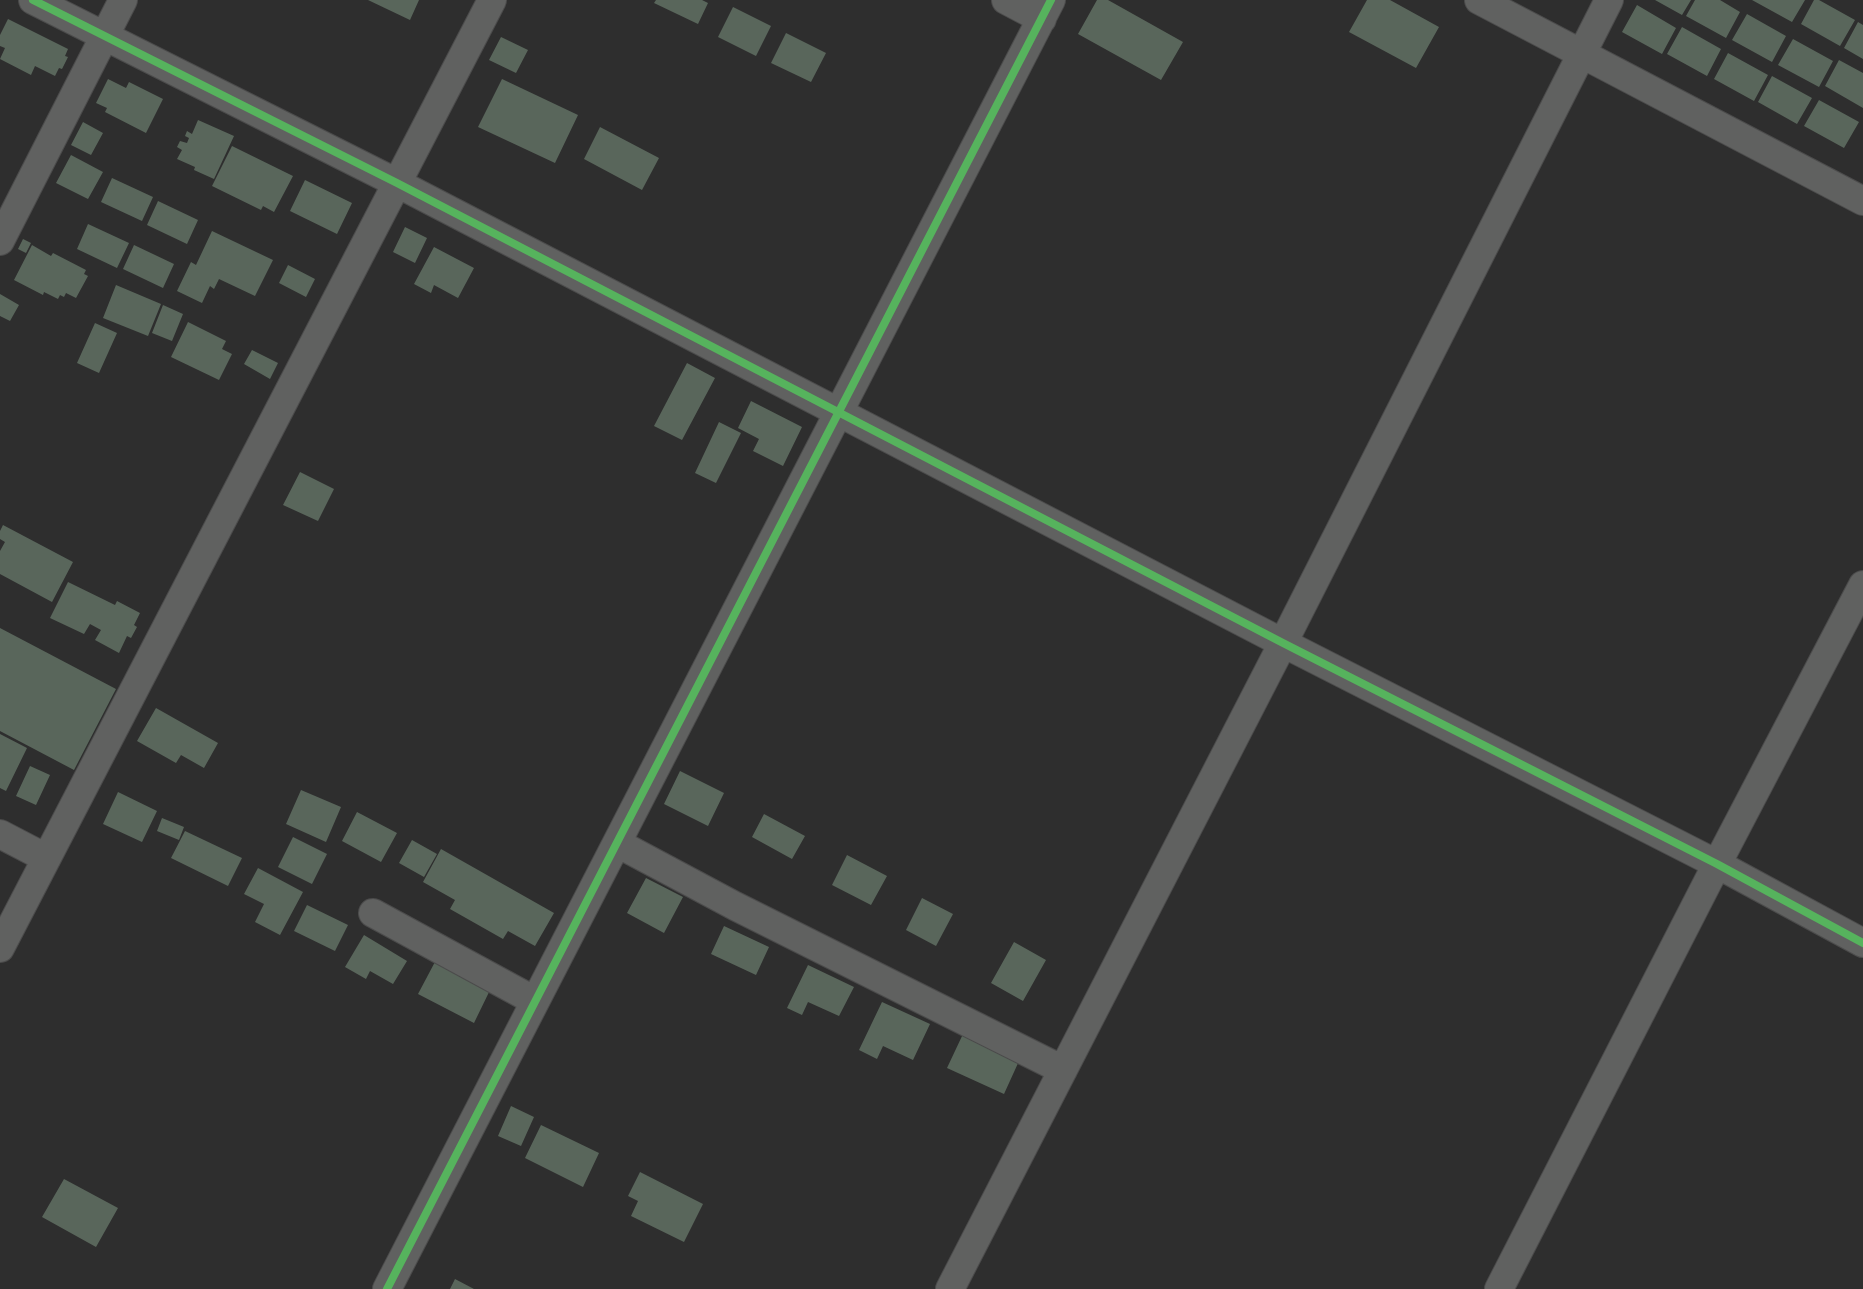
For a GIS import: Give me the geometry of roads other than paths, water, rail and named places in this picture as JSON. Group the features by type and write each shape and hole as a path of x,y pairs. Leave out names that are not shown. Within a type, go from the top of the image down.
{"street":[{"path":"33,0 397,183 1283,642 1717,864 1863,943"},
{"path":"0,242 123,0"},
{"path":"0,948 492,0"},
{"path":"387,1289 1046,10 1006,0"},
{"path":"1479,0 1863,201"},
{"path":"950,1289 1283,642 1609,0"},
{"path":"1499,1289 1717,864 1863,585"},
{"path":"0,834 46,858"},
{"path":"618,843 735,906 1063,1070"},
{"path":"373,913 535,1001"}]}
